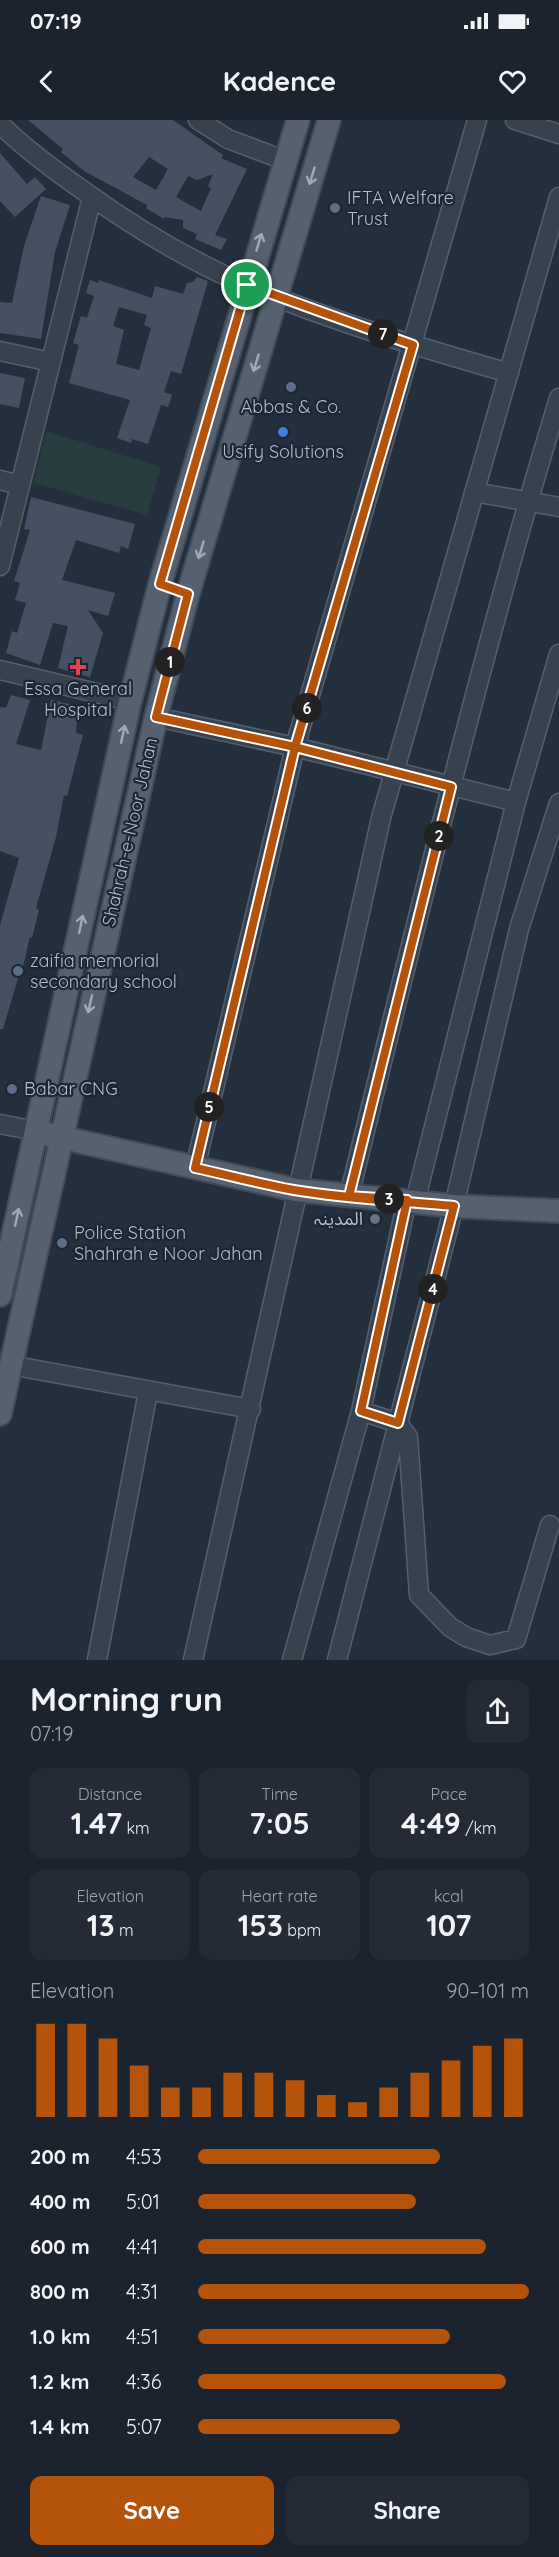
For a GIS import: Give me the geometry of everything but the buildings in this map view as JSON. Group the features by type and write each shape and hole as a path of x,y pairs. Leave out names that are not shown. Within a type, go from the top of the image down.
{"main road":[{"name":"Shahrah-e-Noor Jahan","path":"0,1295 130,701 160,584 284,160 298,120"},
{"name":"Shahrah-e-Noor Jahan","path":"0,1414 60,1137 156,717 188,594 329,120"},
{"path":"160,584 188,594"},
{"path":"36,1131 296,1190 454,1206 559,1211"}],"street":[{"path":"198,120 228,139 284,160"},
{"path":"195,1168 295,747 477,120"},
{"path":"515,120 559,134"},
{"path":"0,124 92,197 186,256 276,296 413,345 508,373"},
{"path":"0,566 92,197"},
{"path":"193,1660 250,1409 296,1190 393,773 559,197"},
{"path":"0,351 51,362"},
{"path":"349,1196 451,787 528,501 559,398"},
{"path":"0,480 20,485"},
{"path":"474,492 559,507"},
{"path":"292,1660 361,1411 411,1201 516,802 559,654"},
{"path":"0,670 130,701"},
{"path":"156,717 295,747 516,802"},
{"path":"337,1660 454,1206 519,929 559,803"},
{"path":"0,1124 36,1131"},
{"path":"10,1365 250,1409"},
{"path":"97,1660 148,1392"},
{"path":"361,1411 398,1423 408,1437 411,1447 419,1594 450,1627 466,1637 490,1645 516,1639 550,1525"}],"green space":[{"path":"46,431 161,467 147,515 33,483"}],"place":[{"name":"IFTA Welfare Trust","path":"335,208"},
{"name":"Abbas & Co.","path":"291,387"},
{"name":"Usify Solutions","path":"283,432"},
{"name":"Essa General Hospital","path":"78,667"},
{"name":"zaifia memorial secondary school","path":"18,971"},
{"name":"Babar CNG","path":"12,1089"},
{"name":"المدینہ","path":"375,1219"},
{"name":"Police Station Shahrah e Noor Jahan","path":"62,1243"}],"route":[{"path":"247,285 160,584 188,594 156,717 295,747 451,787 349,1196 407,1200 361,1411 398,1423 454,1206 407,1200 349,1196 296,1190 195,1168 295,747 413,345 247,285"}]}
